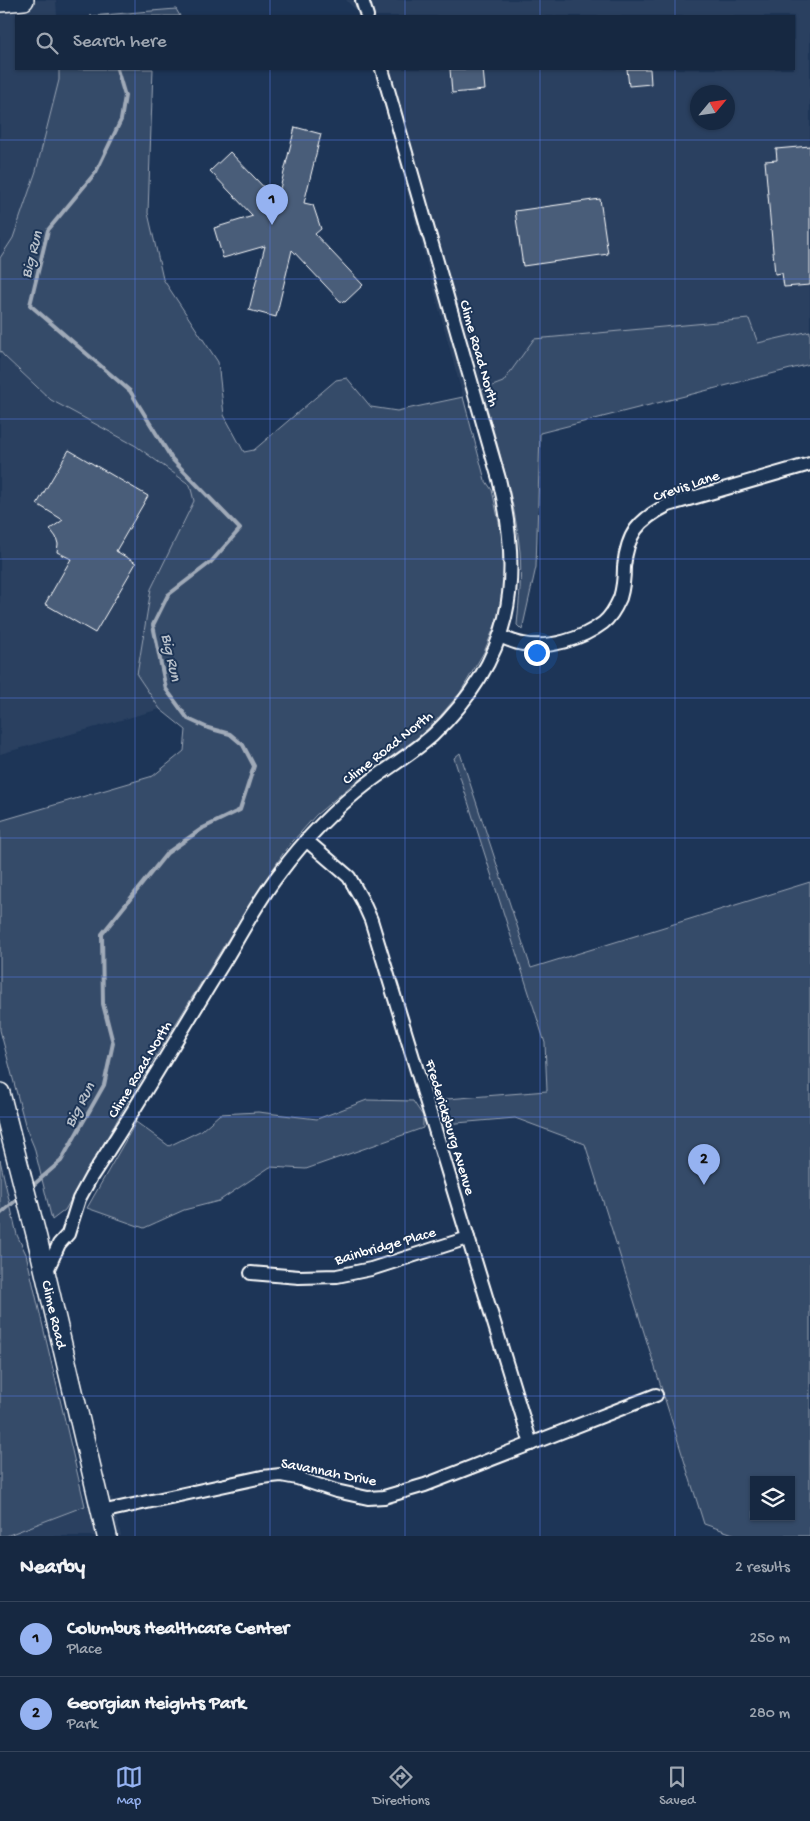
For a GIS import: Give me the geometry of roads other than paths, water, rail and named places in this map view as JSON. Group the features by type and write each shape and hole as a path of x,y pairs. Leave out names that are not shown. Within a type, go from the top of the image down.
{"main road":[{"path":"0,2 24,0"},
{"name":"Clime Road","path":"0,1093 37,1238 106,1536"}],"street":[{"path":"362,0 367,15"},
{"name":"Clime Road North","path":"45,1275 59,1244 68,1234 80,1199 91,1177 277,875 323,821 432,736 464,702 488,667 501,637 510,581 510,535 506,507 382,70"},
{"name":"Crevis Lane","path":"501,637 523,644 543,645 566,640 590,631 604,622 614,610 621,595 626,549 632,534 641,522 653,512 668,505 810,464"},
{"name":"Fredericksburg Avenue","path":"306,840 349,877 371,920 531,1444"},
{"name":"Bainbridge Place","path":"251,1274 299,1277 337,1276 371,1268 468,1238"},
{"name":"Savannah Drive","path":"101,1512 262,1477 282,1475 297,1478 336,1492 368,1498 384,1497 425,1486 656,1395"}],"waterway":[{"name":"Big Run","path":"31,1187 61,1161 104,1085 113,1043 103,1004 102,934 167,853 203,828 240,810 254,766 243,745 230,734 208,728 188,719 166,689 153,625 168,595 211,562 240,529 172,459 130,391 30,305 48,230 96,172 121,120 125,96 117,70"},
{"name":"Big Run","path":"0,1214 20,1197"}],"place":[{"name":"Columbus Healthcare Center","path":"272,225"},
{"name":"Georgian Heights Park","path":"704,1185"}]}
